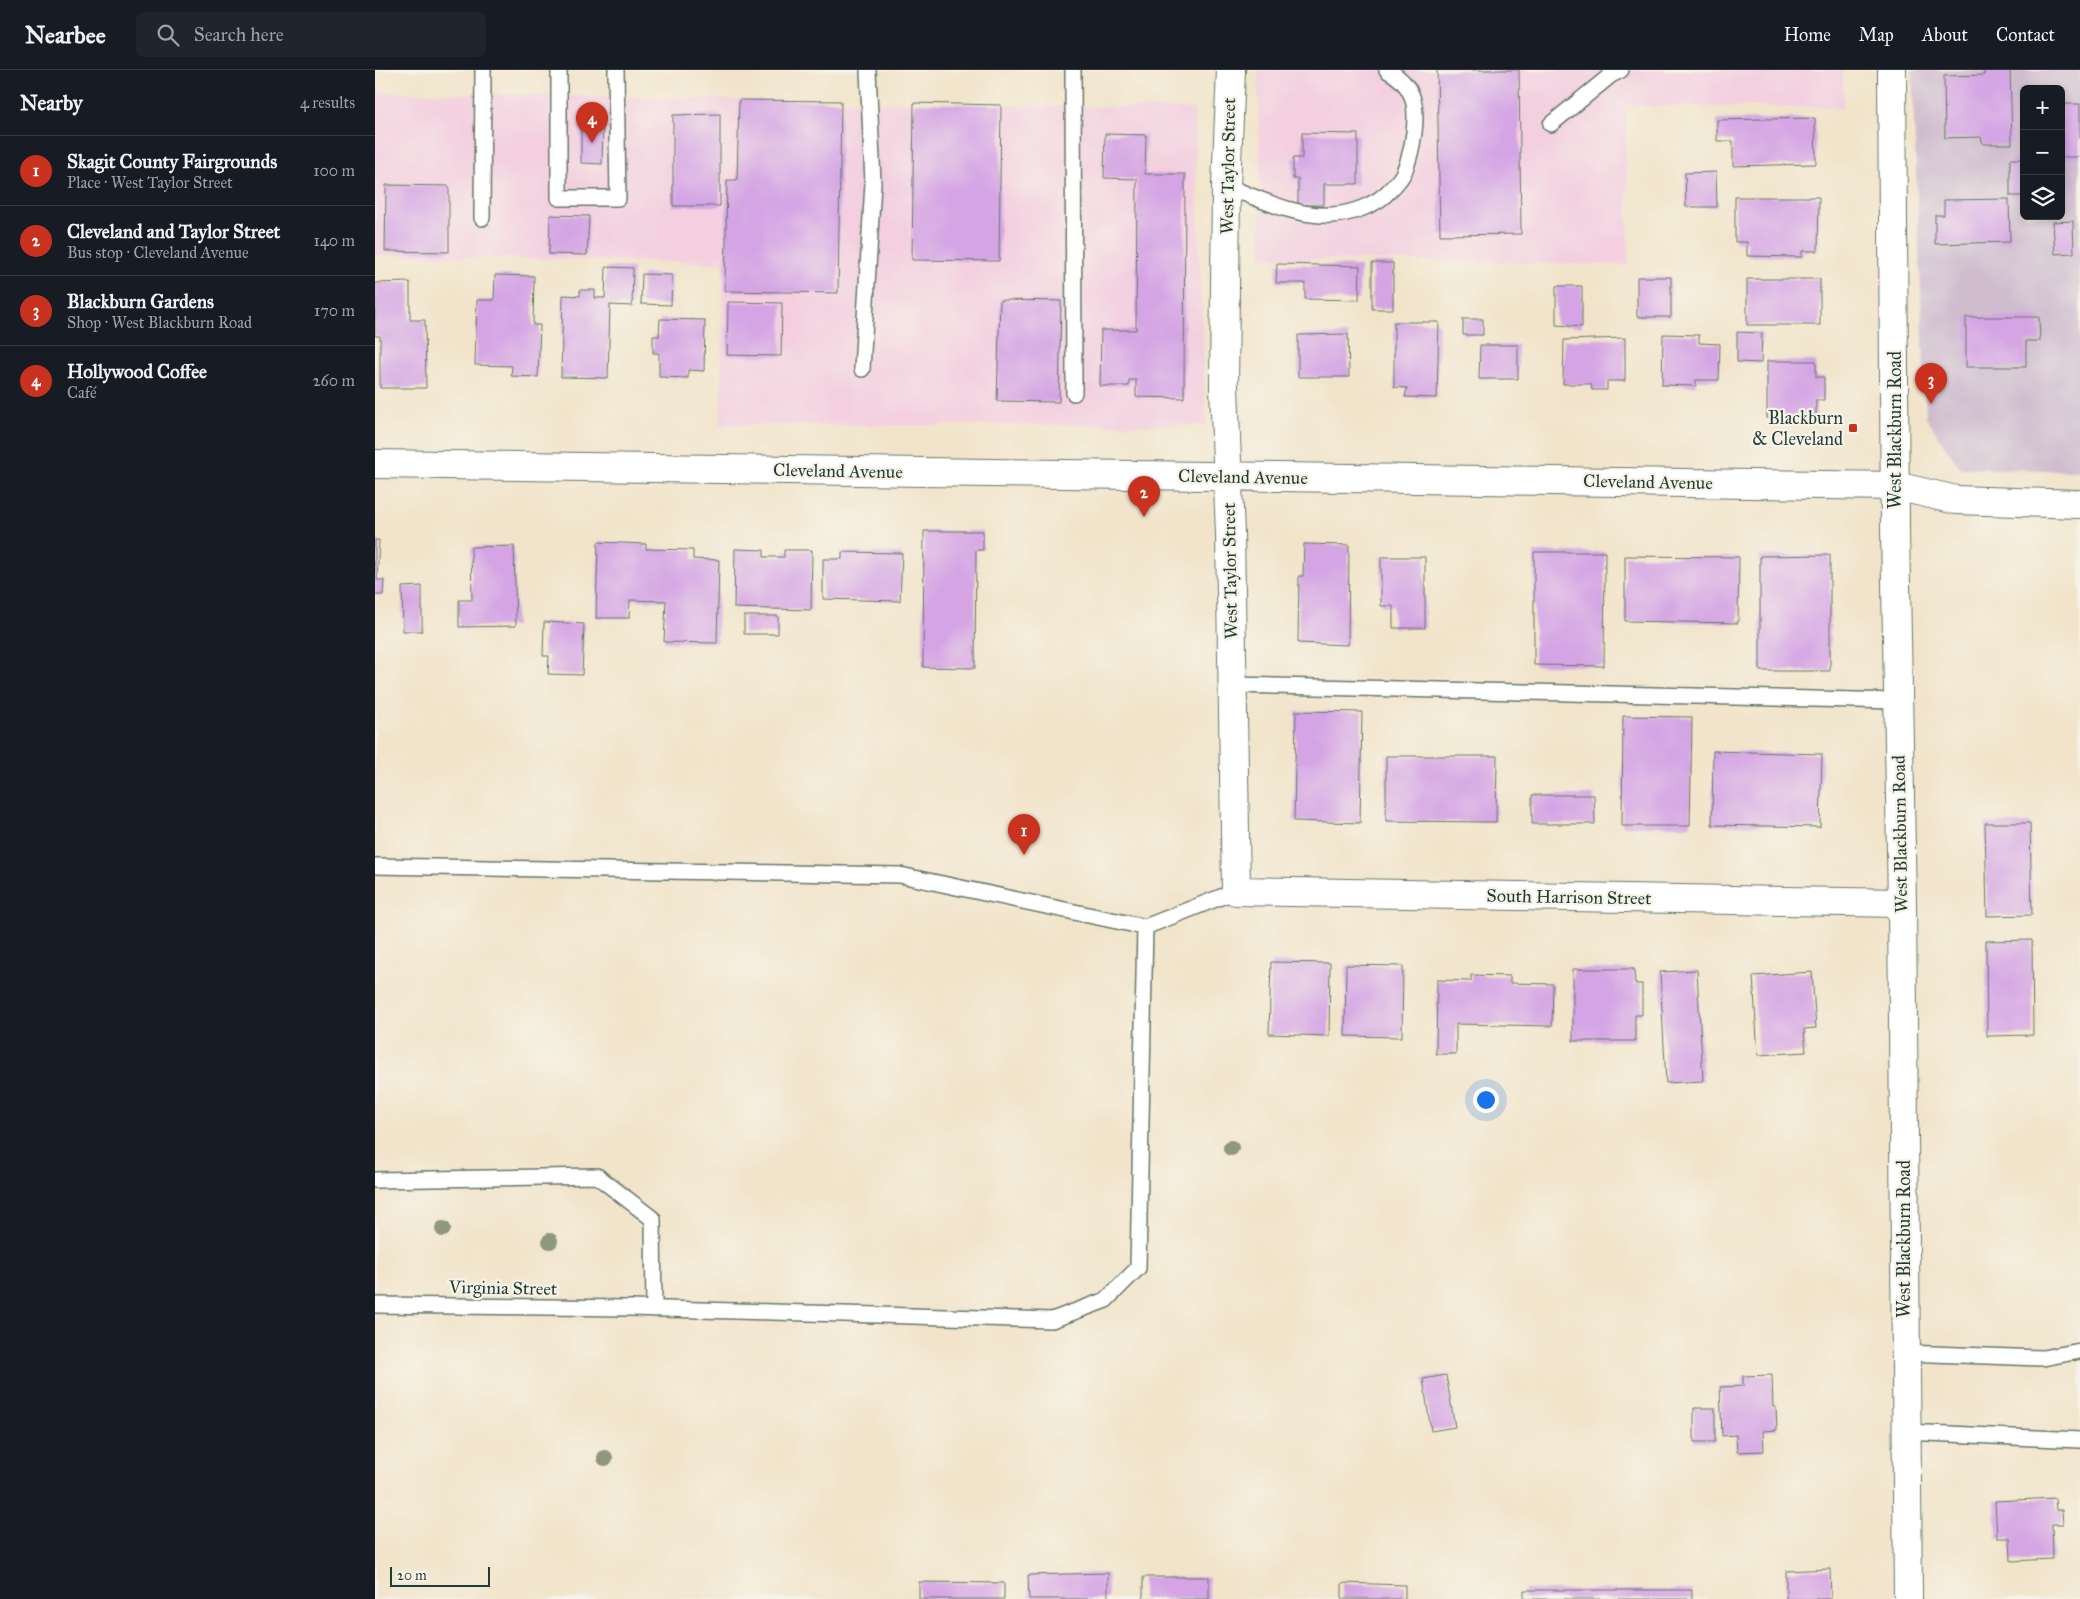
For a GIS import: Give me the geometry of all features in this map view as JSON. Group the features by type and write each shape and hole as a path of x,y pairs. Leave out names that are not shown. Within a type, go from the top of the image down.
{"street":[{"name":"West Taylor Street","path":"1231,70 1226,186 1224,388 1233,686 1236,891"},
{"name":"West Blackburn Road","path":"1892,70 1897,701 1902,904 1908,1599"},
{"name":"Cleveland Avenue","path":"375,464 1896,486 1956,500 2080,504"},
{"name":"South Harrison Street","path":"1236,891 1902,904"}],"lane":[{"path":"482,218 483,70"},
{"path":"559,70 559,198 619,198 616,70"},
{"path":"862,369 873,183 868,70"},
{"path":"1073,70 1074,393"},
{"path":"1226,186 1287,210 1311,215 1333,215 1353,211 1375,202 1389,192 1403,174 1411,152 1415,110 1412,96 1406,86 1397,76 1387,70"},
{"path":"1551,124 1611,75 1621,70"},
{"path":"1233,686 1897,701"},
{"path":"375,866 901,875 1145,928 1236,891"},
{"name":"Virginia Street","path":"375,1305 630,1308 1052,1320 1106,1300 1138,1268 1145,928"},
{"path":"375,1180 597,1176 653,1219 655,1309"},
{"path":"1905,1353 1940,1356 2043,1358 2080,1351"},
{"path":"1906,1432 2080,1440"}],"shaded area":[{"path":"1258,70 1843,70 1843,107 1625,106 1629,265 1261,258"},
{"path":"1912,70 2080,70 2080,471 1960,468 1926,418"},
{"path":"375,92 1194,109 1206,425 721,425 723,263 375,255"}],"building":[{"path":"1437,70 1519,70 1521,234 1440,235"},
{"path":"1984,70 2010,70 2012,144 1983,144 1981,137 1945,138 1944,76 1984,75"},
{"path":"739,100 841,101 838,293 725,291 727,180 737,180"},
{"path":"914,103 1001,105 999,261 912,260"},
{"path":"2065,104 2080,104 2080,157 2065,157"},
{"path":"720,114 720,206 673,206 673,115"},
{"path":"1815,118 1816,164 1733,166 1733,141 1717,141 1717,120"},
{"path":"581,123 603,123 602,164 581,163"},
{"path":"1302,133 1358,134 1358,184 1324,184 1324,205 1298,205 1298,179 1293,179 1293,158 1302,158"},
{"path":"1105,134 1146,135 1145,174 1185,174 1184,398 1136,397 1136,380 1129,380 1129,386 1100,386 1101,330 1136,330 1137,179 1104,178"},
{"path":"2010,159 2020,159 2020,196 2010,196"},
{"path":"1716,172 1717,207 1686,207 1685,173"},
{"path":"386,185 449,186 449,252 385,251"},
{"path":"1735,197 1819,197 1818,251 1802,251 1802,257 1747,256 1747,242 1735,242"},
{"path":"2009,199 2010,242 1935,244 1935,215 1944,215 1944,200"},
{"path":"550,215 589,216 587,255 549,254"},
{"path":"2073,221 2074,253 2055,254 2053,222"},
{"path":"1372,263 1393,263 1393,309 1372,309"},
{"path":"1277,264 1360,266 1359,300 1305,299 1305,283 1276,283"},
{"path":"606,267 633,268 632,306 610,305 608,378 561,377 563,295 580,296 580,290 595,290 595,298 605,298"},
{"path":"642,274 672,275 671,305 641,304"},
{"path":"495,275 534,276 533,325 540,325 538,377 511,376 512,366 475,365 477,300 494,300"},
{"path":"1637,277 1671,277 1671,317 1637,317"},
{"path":"1747,279 1820,279 1820,325 1747,325"},
{"path":"410,282 410,320 425,320 426,388 380,388 380,336 375,336 375,283"},
{"path":"1556,286 1582,286 1582,327 1556,325"},
{"path":"1000,300 1061,301 1059,402 997,401"},
{"path":"728,302 782,303 781,356 727,355"},
{"path":"1966,317 2039,317 2040,341 2026,341 2026,367 1966,367"},
{"path":"660,319 705,320 704,371 688,370 688,378 659,377 659,353 653,353 653,336 659,336"},
{"path":"1463,319 1483,319 1483,335 1463,335"},
{"path":"1394,322 1439,322 1437,398 1405,397 1407,388 1394,387"},
{"path":"1737,332 1762,333 1761,363 1737,362"},
{"path":"1348,334 1349,377 1298,377 1298,335"},
{"path":"1663,334 1699,335 1699,343 1720,344 1719,380 1696,380 1696,386 1662,385"},
{"path":"1625,338 1625,381 1607,381 1607,390 1592,390 1591,384 1563,384 1564,340"},
{"path":"1480,345 1518,345 1518,379 1479,379"},
{"path":"1767,361 1816,361 1816,377 1824,377 1824,400 1816,400 1816,418 1767,418"},
{"path":"924,531 983,531 983,550 976,550 975,668 923,667"},
{"path":"375,540 379,540 377,580 384,580 383,595 375,595"},
{"path":"598,542 646,544 646,549 693,550 693,559 719,560 717,643 664,642 666,601 630,600 629,618 596,618"},
{"path":"1304,544 1349,545 1348,645 1298,643 1299,576 1303,576"},
{"path":"514,546 516,626 459,627 459,600 472,600 471,547"},
{"path":"735,549 764,550 764,557 784,557 784,550 812,550 811,610 734,608"},
{"path":"842,552 902,553 900,601 823,599 823,559 842,559"},
{"path":"1534,552 1605,552 1604,666 1534,665"},
{"path":"1830,555 1830,671 1760,671 1760,556"},
{"path":"1625,556 1739,557 1738,623 1625,621"},
{"path":"1381,557 1425,557 1425,628 1393,628 1393,606 1381,606"},
{"path":"422,586 422,631 403,631 402,587"},
{"path":"744,616 778,616 778,634 744,634"},
{"path":"544,622 584,624 582,675 548,674 549,656 543,656"},
{"path":"1296,711 1362,712 1360,823 1294,821"},
{"path":"1623,716 1692,717 1690,826 1622,826"},
{"path":"1713,751 1822,754 1820,827 1712,825"},
{"path":"1386,756 1497,756 1496,822 1386,821"},
{"path":"1532,795 1594,795 1595,824 1532,824"},
{"path":"1985,823 2030,823 2032,915 1987,916"},
{"path":"2032,940 2033,1035 1987,1036 1986,941"},
{"path":"1271,962 1330,963 1329,1036 1269,1034"},
{"path":"1346,965 1403,966 1402,1037 1345,1036"},
{"path":"1573,969 1634,969 1635,984 1642,984 1642,1015 1635,1015 1635,1041 1573,1041"},
{"path":"1697,970 1703,1081 1666,1083 1660,972"},
{"path":"1812,972 1816,1028 1804,1029 1806,1052 1758,1055 1753,976"},
{"path":"1471,975 1510,976 1510,983 1553,984 1552,1026 1456,1024 1456,1054 1436,1054 1437,980 1471,981"},
{"path":"1446,1375 1455,1427 1431,1431 1423,1379"},
{"path":"1772,1375 1773,1407 1776,1407 1777,1430 1763,1431 1764,1451 1737,1452 1736,1435 1722,1436 1720,1387 1743,1386 1743,1376"},
{"path":"1694,1408 1715,1408 1715,1442 1694,1442"},
{"path":"2055,1498 2056,1510 2062,1510 2063,1524 2052,1524 2053,1559 2011,1561 2010,1538 1997,1538 1995,1501"},
{"path":"1830,1569 1831,1599 1786,1599 1786,1571"},
{"path":"1108,1573 1108,1599 1029,1599 1028,1575"},
{"path":"1143,1577 1209,1577 1209,1599 1143,1599"},
{"path":"919,1582 1004,1583 1004,1599 919,1599"},
{"path":"1342,1583 1405,1585 1405,1599 1342,1599"},
{"path":"1524,1590 1692,1590 1692,1599 1524,1599"}],"place":[{"name":"Hollywood Coffee","path":"592,143"},
{"name":"Blackburn Gardens","path":"1931,404"},
{"name":"Blackburn & Cleveland","path":"1853,428"},
{"name":"Cleveland and Taylor Street","path":"1144,517"},
{"name":"Skagit County Fairgrounds","path":"1024,855"}]}
